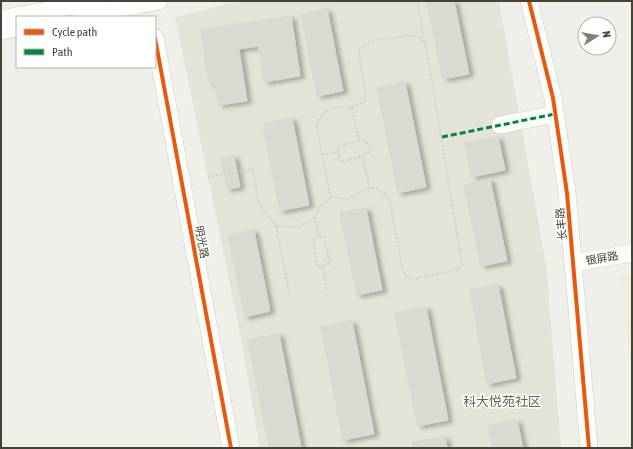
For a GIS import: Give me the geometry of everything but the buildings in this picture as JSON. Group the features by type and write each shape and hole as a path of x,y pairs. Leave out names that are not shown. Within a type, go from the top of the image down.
{"street":[{"path":"17,16 98,1"},
{"name":"长丰路","path":"529,1 553,98 567,193 589,448"},
{"path":"83,16 146,6"},
{"path":"1,19 16,16"},
{"path":"1,31 16,28"},
{"name":"明光路","path":"156,43 232,448"},
{"name":"明光路","path":"150,68 222,448"},
{"path":"500,125 555,114"},
{"name":"银屏路","path":"573,263 632,253"}],"path":[{"path":"331,197 342,199 353,197 364,189 374,188 382,191 389,197 403,271 406,277 412,279 459,270 462,263 427,52 417,1"},
{"path":"331,197 316,125 325,112 336,107 352,108 364,102 365,91 359,51 370,41 412,35 420,38 425,44"},
{"path":"352,108 359,141"},
{"path":"364,140 370,146 370,152 341,162 338,152 338,146 364,140"},
{"path":"322,155 338,152"},
{"path":"362,156 370,188"},
{"path":"208,177 253,169 258,202 276,226 290,296"},
{"path":"276,226 299,226 315,217 320,207 331,197"},
{"path":"315,217 319,236"},
{"path":"319,236 324,237 330,263 323,266 318,266 313,239 319,236"},
{"path":"323,266 327,291"}],"shaded area":[{"path":"238,1 499,1 546,265 561,448 260,448 238,323 175,17"},
{"path":"632,275 632,376 620,277"}],"marked path":[{"path":"442,137 555,114"}],"cycle path":[{"path":"529,1 553,98 567,193 589,448"},
{"path":"156,43 231,448"}],"district":[{"name":"科大悦苑社区","path":"502,401"}]}
